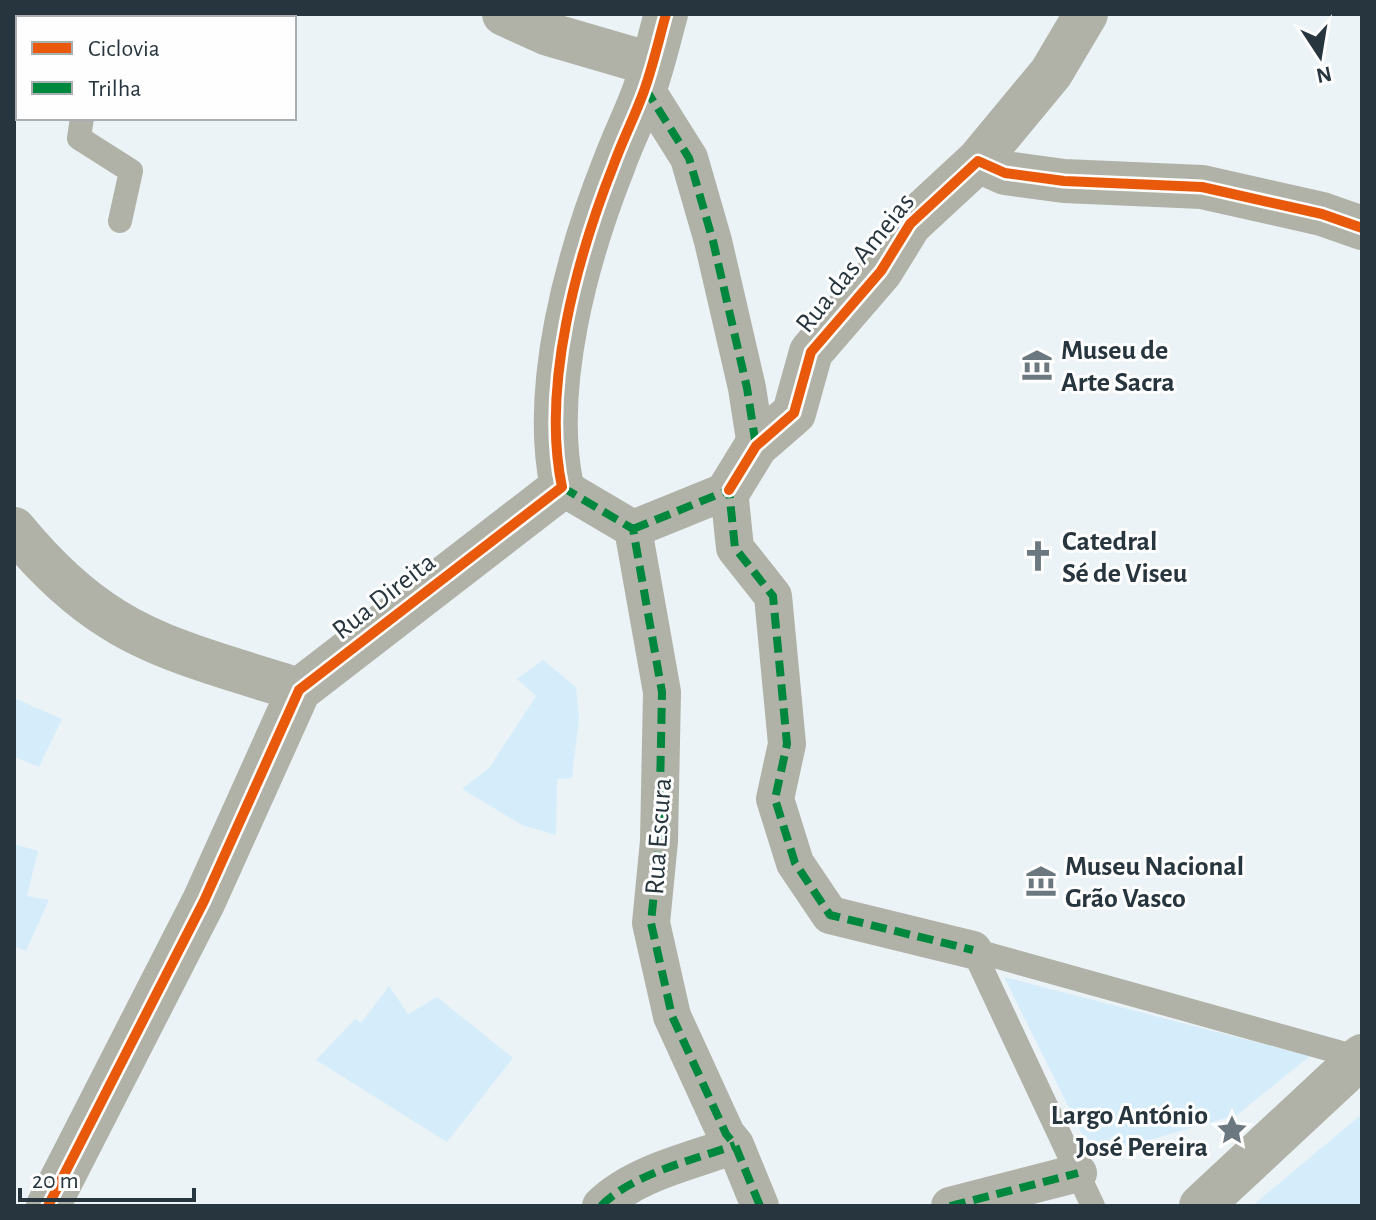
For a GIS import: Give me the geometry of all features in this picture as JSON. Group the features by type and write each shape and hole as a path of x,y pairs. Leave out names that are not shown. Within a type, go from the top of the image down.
{"street":[{"path":"504,14 648,76 689,158 713,241 747,388 756,446"},
{"path":"666,14 648,76 613,166 570,301 557,418 556,442 562,487 633,529 729,490 735,548 773,596 787,744 775,799 795,863 830,915 973,950"},
{"name":"Rua das Ameias","path":"729,490 756,446 794,413 811,352 881,271 910,224 978,161 1051,73 1086,14"},
{"path":"978,161 1005,173 1064,181 1202,187 1310,211 1362,228"},
{"name":"Rua Direita","path":"48,1206 204,901 299,690 562,487"},
{"path":"14,529 35,554 87,602 116,621 149,638 299,690"},
{"name":"Rua Escura","path":"633,529 662,692 659,841 651,923 672,1016 726,1134 735,1145 760,1206"},
{"path":"1201,1206 1361,1057"},
{"path":"601,1206 613,1194 656,1174 735,1145"},
{"path":"950,1206 1085,1190"}],"lane":[{"path":"82,120 79,138 131,171 120,221"},
{"path":"973,950 1361,1057"},
{"path":"973,950 1085,1190"}],"shaded area":[{"path":"543,660 576,687 579,718 572,778 557,779 556,835 522,825 462,789 489,768 536,696 517,679"},
{"path":"14,698 62,719 39,767 14,757"},
{"path":"14,844 38,851 27,896 49,900 26,951 14,946"},
{"path":"1004,977 1310,1056 1237,1115 1128,1146 1099,1145 1083,1136"},
{"path":"389,986 408,1014 437,997 513,1058 447,1142 316,1060 355,1019 361,1023"},
{"path":"1362,1114 1362,1206 1252,1206"}],"marked path":[{"path":"645,88 689,158 713,241 747,388 756,446"},
{"path":"562,487 633,529 662,692 659,841 651,923 672,1016 726,1134 735,1145 760,1206"},
{"path":"633,529 729,490 735,548 773,596 787,744 775,799 795,863 830,915 973,950"},
{"path":"601,1206 646,1176 735,1145"},
{"path":"950,1206 1078,1173"}],"cycle path":[{"path":"48,1206 204,901 299,690 562,487 556,407 566,323 587,240 644,91 666,14"},
{"path":"729,490 756,446 794,413 811,352 881,271 910,224 978,161 1005,173 1064,181 1202,187 1322,214 1362,228"}],"place":[{"name":"Museu de Arte Sacra","path":"1037,365"},
{"name":"Catedral Sé de Viseu","path":"1038,556"},
{"name":"Museu Nacional Grão Vasco","path":"1041,881"},
{"name":"Largo António José Pereira","path":"1232,1130"}]}
